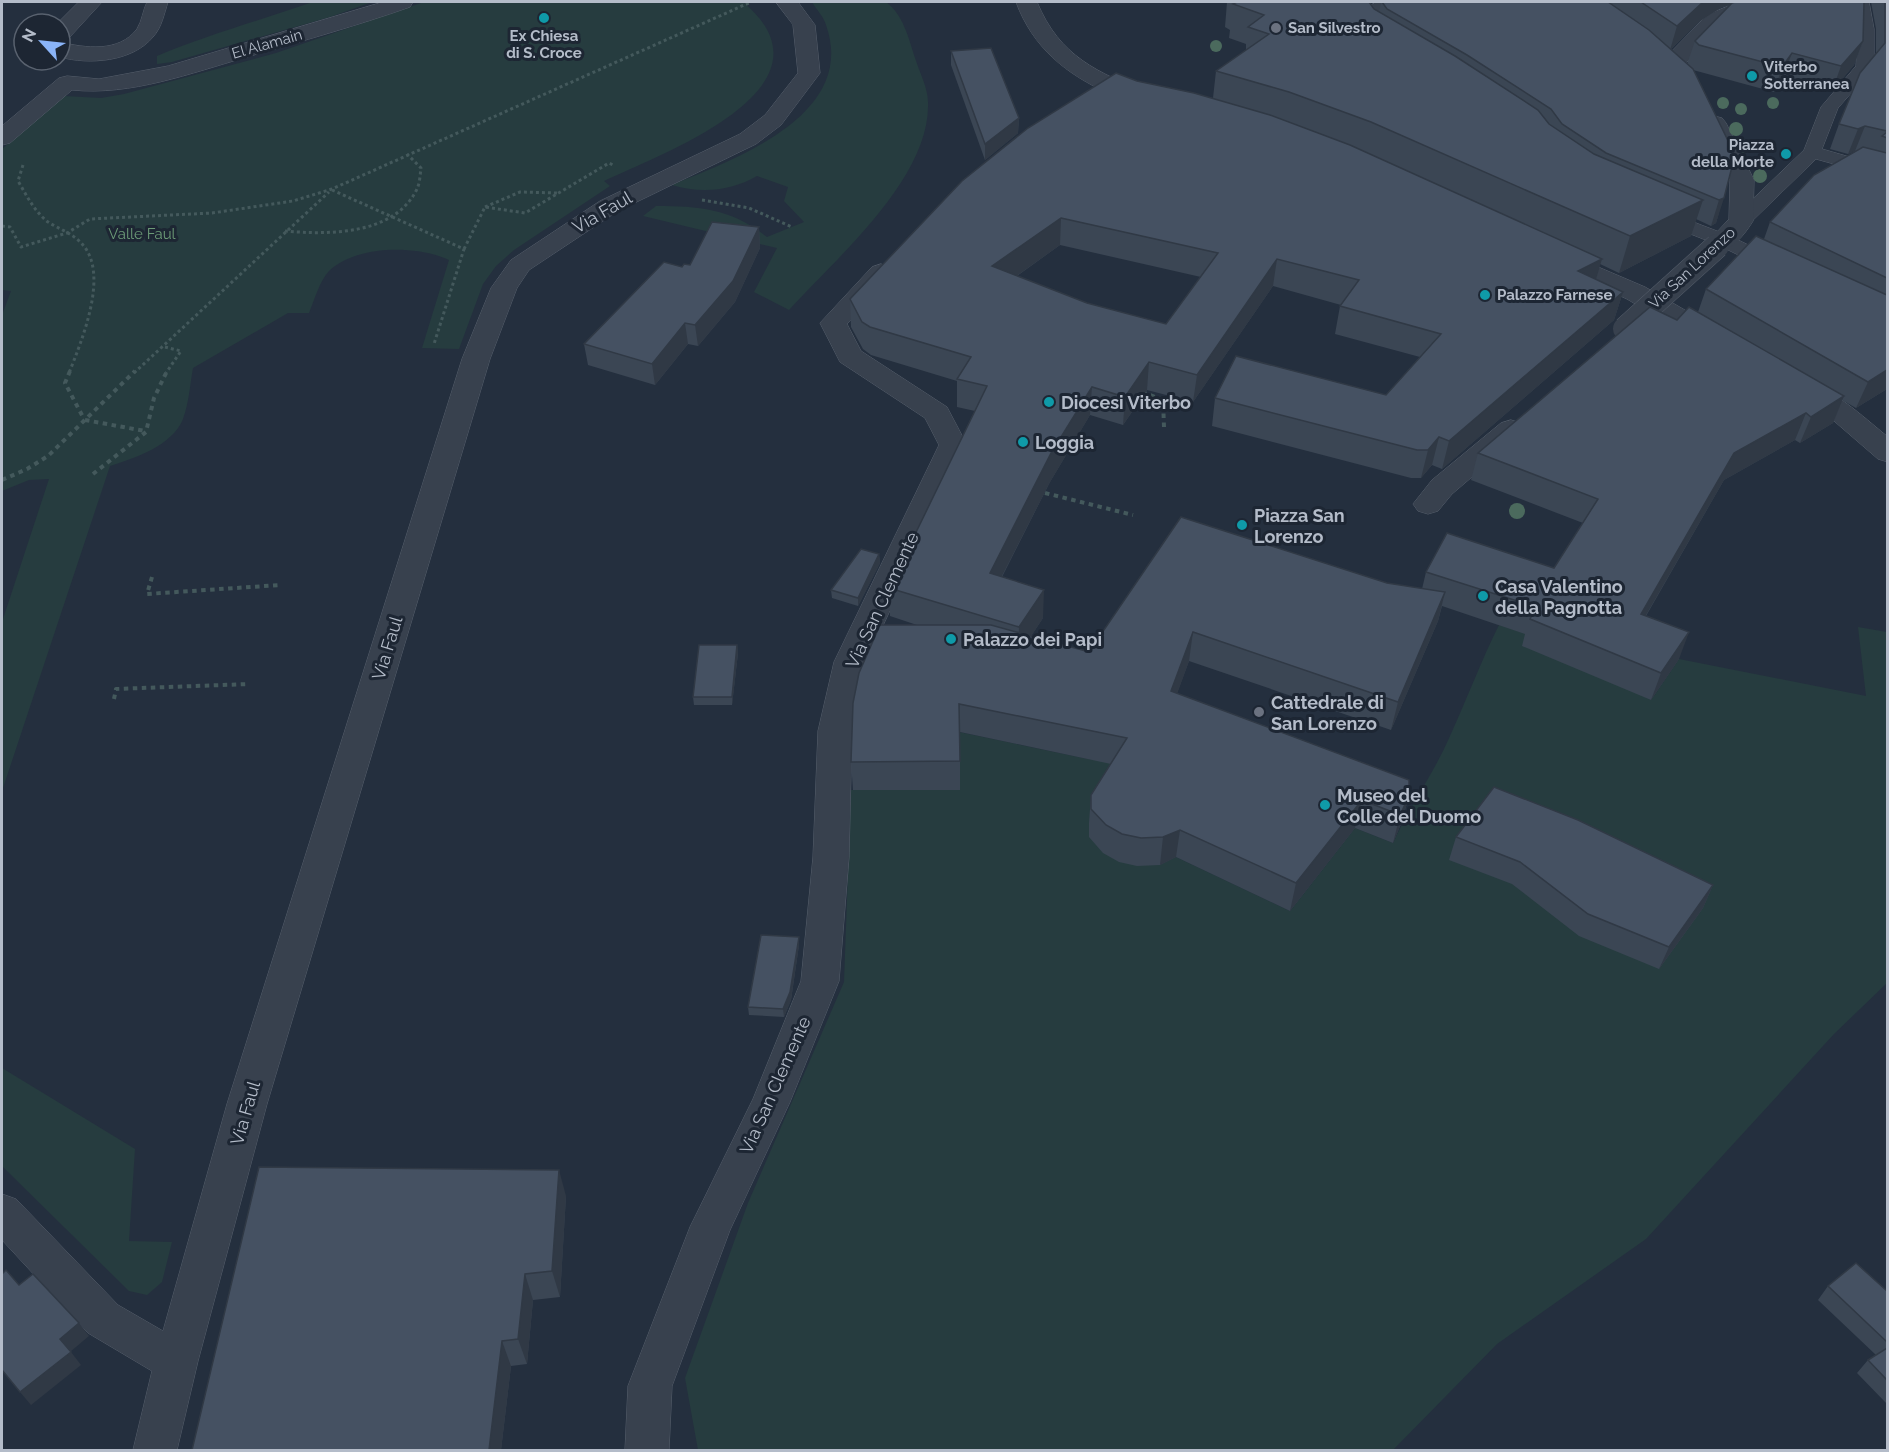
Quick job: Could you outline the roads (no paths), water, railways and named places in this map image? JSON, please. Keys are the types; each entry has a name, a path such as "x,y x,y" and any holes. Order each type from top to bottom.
{"street":[{"path":"72,22 91,2"},
{"path":"130,82 118,80 108,73 107,67 110,61 132,45 150,26 157,2"},
{"name":"El Alamain","path":"130,82 347,21 402,2"},
{"name":"Via Faul","path":"155,1450 176,1361 247,1104 476,359 504,288 520,265 609,206 731,148 773,120 808,73 804,25 787,2"},
{"path":"1027,2 1038,29 1062,56 1112,86 1142,99 1164,104"},
{"name":"Via San Lorenzo","path":"1616,337 1720,243 1741,221 1742,180 1696,91 1665,59 1715,20 1755,2"},
{"path":"72,51 90,55 132,45"},
{"path":"56,72 67,82 99,86 130,82"},
{"path":"2,138 67,82"},
{"path":"1084,104 1112,86"},
{"path":"1538,249 1636,293 1739,353"},
{"name":"Via San Clemente","path":"647,1450 650,1386 710,1227 771,1102 820,981 831,856 835,731 850,662 953,445 937,413 850,356 833,323 896,257"},
{"path":"1781,376 1844,415 1887,453"},
{"path":"1428,504 1442,487 1532,410"},
{"path":"2,1212 103,1319 176,1361"}],"lane":[{"path":"1741,221 1812,152 1830,108 1865,67 1866,29 1861,2"},
{"path":"1380,7 1366,24 1376,38 1392,49"},
{"path":"1812,152 1887,174"},
{"path":"1648,210 1795,275"}],"place":[{"name":"Ex Chiesa di S. Croce","path":"544,18"},
{"name":"San Silvestro","path":"1276,28"},
{"name":"Viterbo Sotterranea","path":"1752,76"},
{"name":"Piazza della Morte","path":"1786,154"},
{"name":"Palazzo Farnese","path":"1485,295"},
{"name":"Diocesi Viterbo","path":"1049,402"},
{"name":"Loggia","path":"1023,442"},
{"name":"Piazza San Lorenzo","path":"1242,525"},
{"name":"Casa Valentino della Pagnotta","path":"1483,596"},
{"name":"Palazzo dei Papi","path":"951,639"},
{"name":"Cattedrale di San Lorenzo","path":"1259,712"},
{"name":"Museo del Colle del Duomo","path":"1325,805"}],"park label":[{"name":"Valle Faul","path":"142,234"}]}
